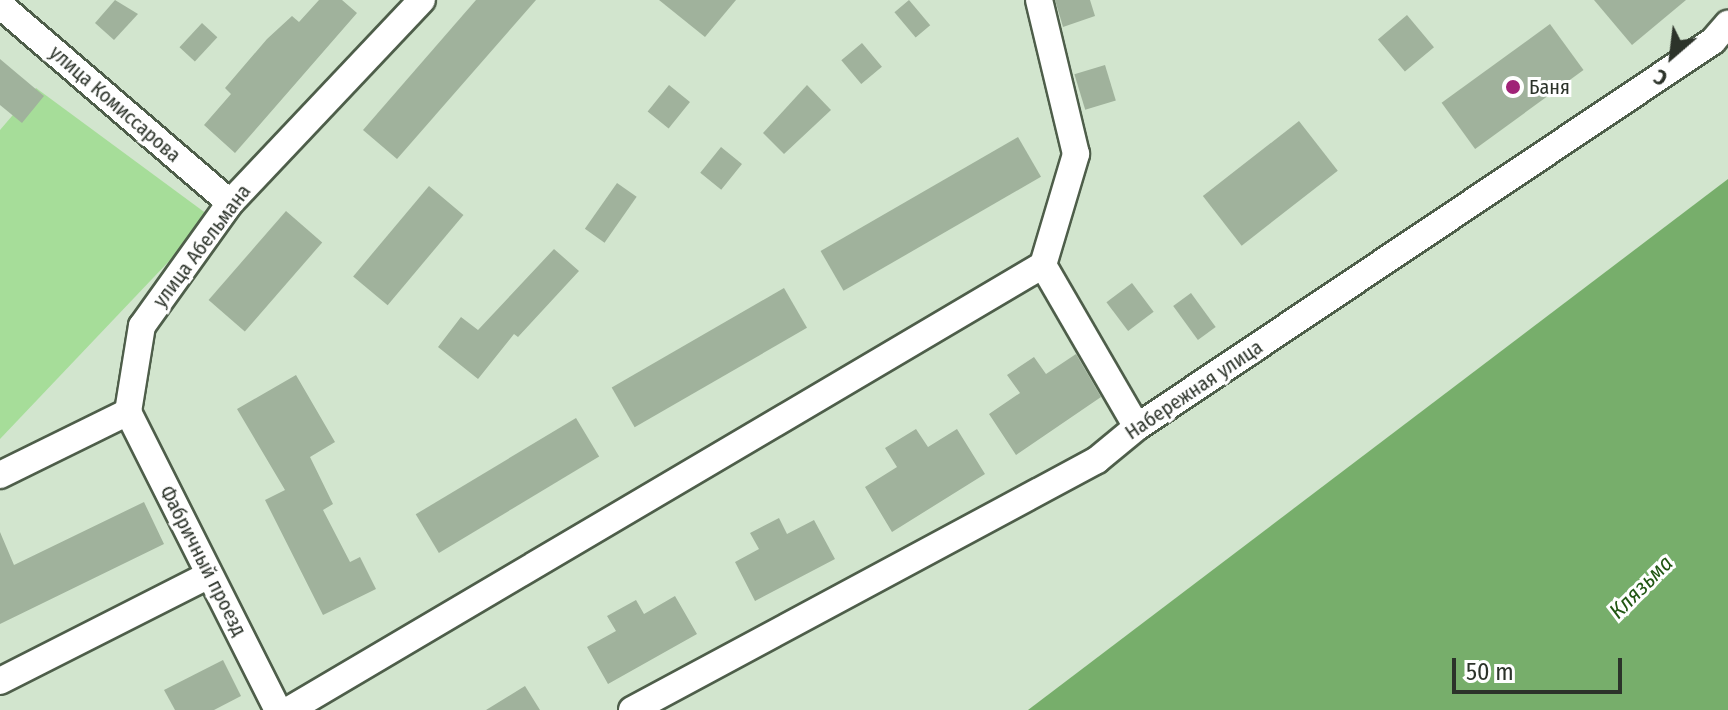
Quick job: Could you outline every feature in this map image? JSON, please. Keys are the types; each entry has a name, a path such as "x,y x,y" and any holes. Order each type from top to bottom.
{"street":[{"name":"улица Абельмана","path":"128,412 142,326 230,203 422,0"},
{"path":"289,710 1043,265 1076,154 1039,0"},
{"name":"улица Комиссарова","path":"0,5 230,203"},
{"name":"Набережная улица","path":"632,710 1097,460 1137,427 1713,41 1728,24"},
{"path":"1043,265 1137,427"},
{"path":"3,473 128,412"},
{"name":"Фабричный проезд","path":"128,412 278,710"},
{"path":"0,681 209,575"}],"shaded area":[{"path":"36,88 211,217 0,439 0,130"}],"water":[{"name":"Клязьма","path":"1728,179 1728,710 1028,710"}],"building":[{"path":"115,0 138,14 114,40 95,23"},
{"path":"319,0 342,0 357,13 235,153 204,125 231,94 225,88 267,39 292,16 299,22"},
{"path":"476,0 536,0 397,159 363,130"},
{"path":"659,0 736,0 705,37"},
{"path":"909,0 930,25 916,37 894,12"},
{"path":"1055,0 1090,0 1095,16 1063,27"},
{"path":"1594,0 1686,0 1632,45"},
{"path":"1407,15 1434,47 1405,72 1378,39"},
{"path":"202,23 217,37 195,61 179,47"},
{"name":"Баня","path":"1550,24 1584,70 1475,149 1442,103"},
{"path":"862,43 882,67 861,84 841,60"},
{"path":"0,59 44,96 22,123 0,105"},
{"path":"1105,65 1116,100 1085,110 1074,74"},
{"path":"669,85 690,102 669,128 648,111"},
{"path":"807,85 831,110 784,154 763,133"},
{"path":"1299,121 1338,171 1242,246 1203,196"},
{"path":"1018,137 1041,177 844,291 821,251"},
{"path":"721,147 742,164 721,190 700,173"},
{"path":"617,183 637,197 605,243 585,229"},
{"path":"429,186 463,215 388,305 353,276"},
{"path":"286,211 322,242 245,332 209,300"},
{"path":"554,249 579,271 518,337 514,334 478,379 438,347 461,317 478,330"},
{"path":"1132,283 1154,312 1128,331 1106,302"},
{"path":"784,288 807,328 635,427 612,388"},
{"path":"1191,293 1216,327 1198,340 1173,306"},
{"path":"1076,354 1101,397 1016,455 989,414 1020,393 1007,375 1034,357 1046,374"},
{"path":"296,375 335,442 310,457 333,504 323,510 350,562 360,557 376,589 323,615 265,500 285,490 237,409"},
{"path":"576,418 599,457 439,553 416,514"},
{"path":"916,429 928,447 957,429 985,474 892,532 865,487 897,467 885,448"},
{"path":"144,502 164,544 0,624 0,532 14,565"},
{"path":"779,518 787,534 814,520 835,559 755,601 735,562 759,549 750,533"},
{"path":"675,596 697,634 608,684 587,647 616,631 607,616 636,600 644,614"},
{"path":"223,660 241,696 214,710 175,710 164,690"},
{"path":"525,686 540,710 486,710"}],"place":[{"name":"Баня","path":"1513,87"}]}
